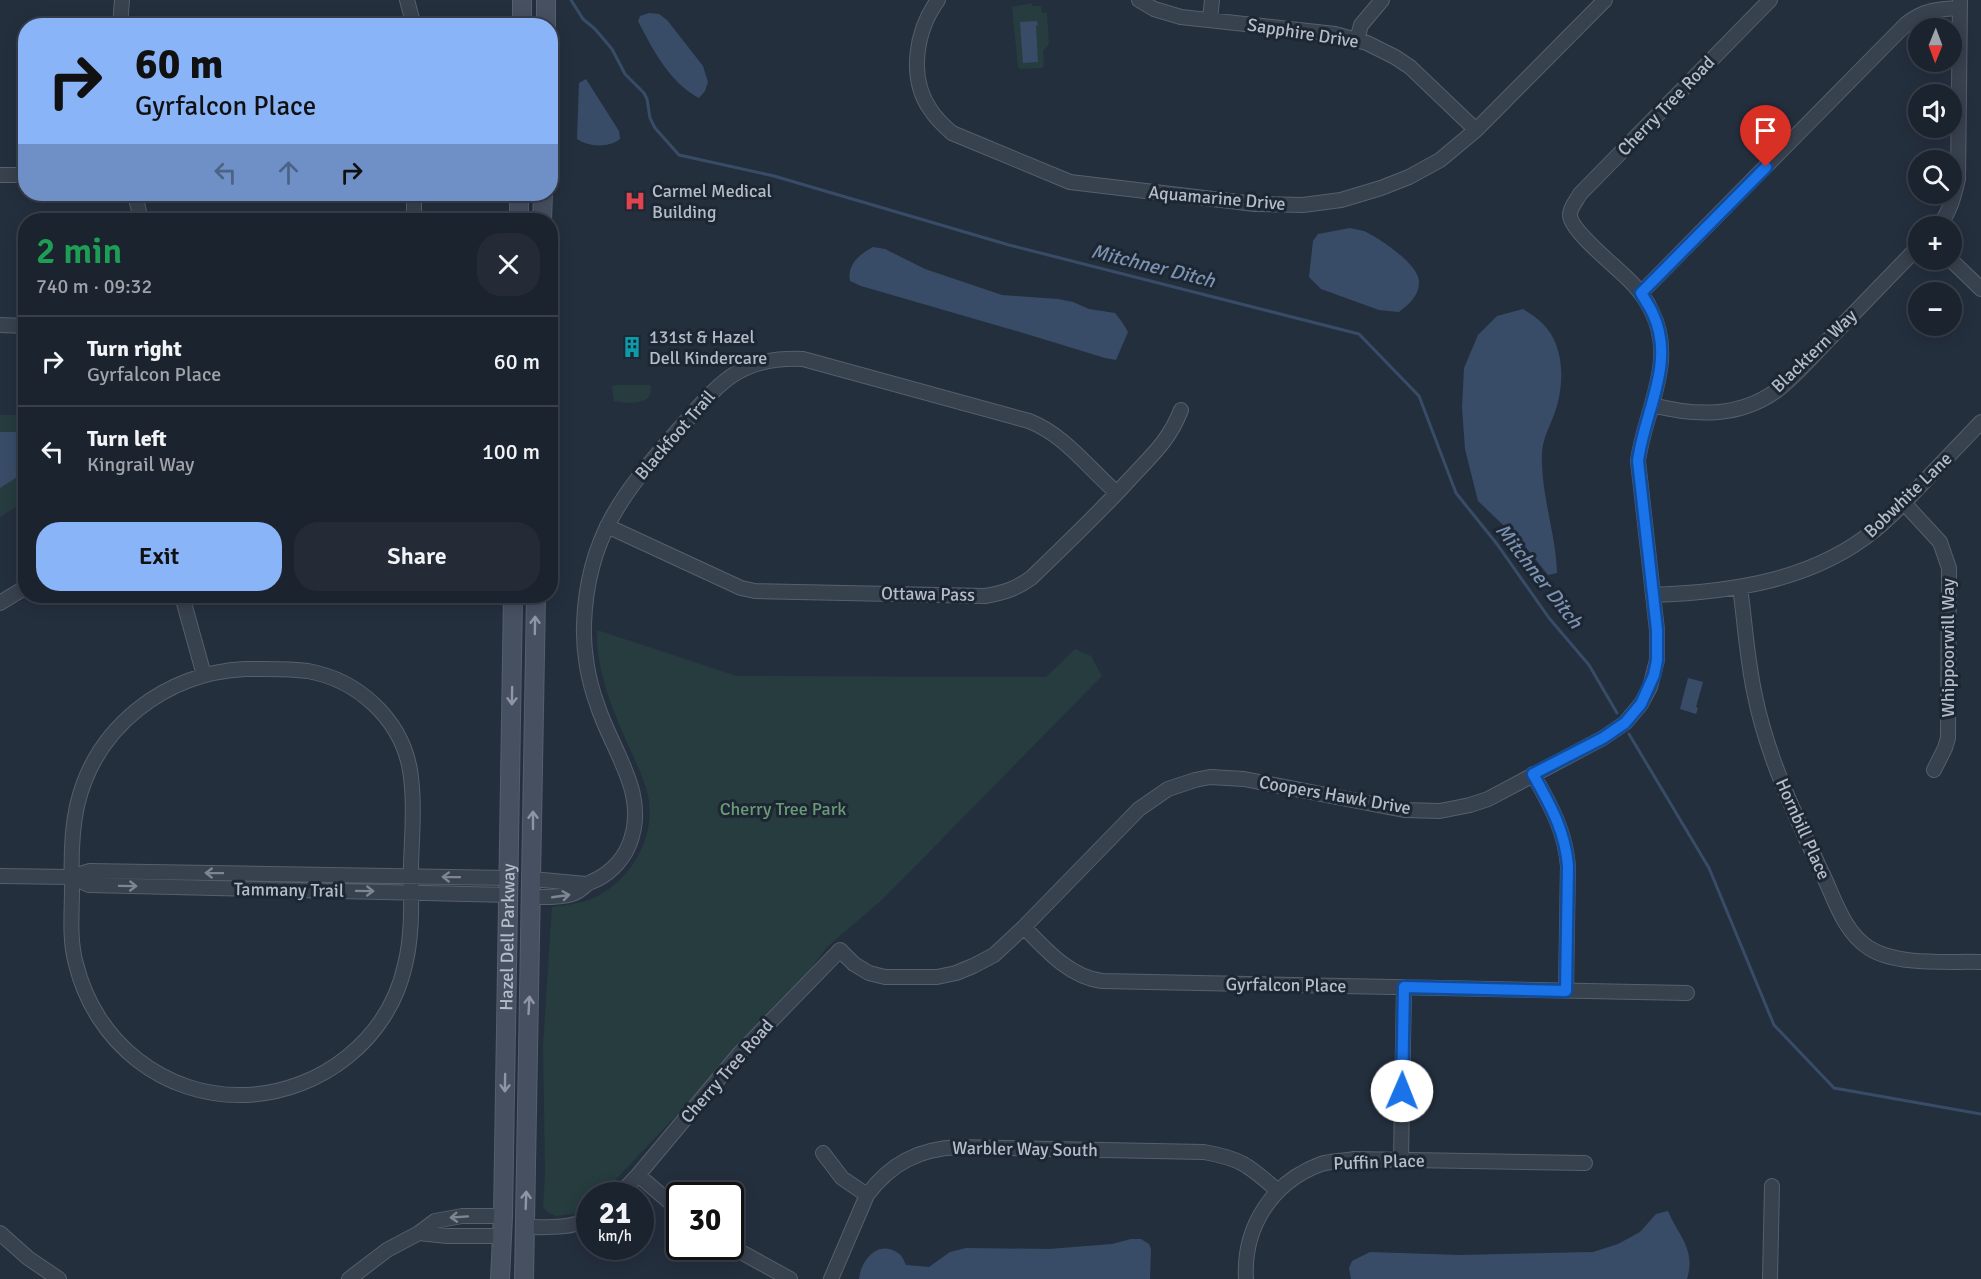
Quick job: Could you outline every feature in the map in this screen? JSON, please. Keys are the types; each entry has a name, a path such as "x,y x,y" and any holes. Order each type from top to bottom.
{"main road":[{"path":"522,0 522,18"},
{"path":"546,0 546,18"},
{"name":"Hazel Dell Parkway","path":"500,1279 513,603"},
{"name":"Hazel Dell Parkway","path":"524,1279 536,603"}],"street":[{"path":"121,18 122,0"},
{"path":"407,0 412,18"},
{"name":"Aquamarine Drive","path":"938,0 924,22 917,63 920,85 928,108 952,133 1070,182 1255,204 1323,204 1359,195 1409,177 1440,160 1476,130 1605,0"},
{"name":"Sapphire Drive","path":"1139,0 1167,14 1335,34 1378,48 1410,67 1476,130"},
{"path":"1210,20 1212,0"},
{"path":"1357,40 1361,25 1382,0"},
{"name":"Cherry Tree Road","path":"1570,216 1580,194 1770,0"},
{"path":"1641,293 1906,24 1938,9 1960,4 1958,179 1953,200 1945,216"},
{"path":"0,175 18,175"},
{"name":"Coopers Hawk Drive","path":"840,950 854,964 868,973 885,977 937,977 964,969 994,955 1139,809 1168,789 1183,784 1210,777 1244,779 1404,810 1440,811 1488,799 1603,738 1625,723 1641,704 1650,687 1657,660 1657,630 1638,461 1662,360 1660,341 1653,313 1641,293 1578,231 1570,216"},
{"name":"Blacktern Way","path":"1652,405 1700,414 1730,410 1763,398 1777,390 1908,257"},
{"path":"1961,270 1981,289"},
{"path":"0,326 18,326"},
{"name":"Blackfoot Trail","path":"532,888 549,897 573,894 586,884 603,876 621,860 631,842 636,822 634,794 596,704 591,685 584,626 587,590 595,557 607,526 622,498 638,476 721,382 753,364 786,358 803,359 1029,421 1057,436 1117,493"},
{"name":"Ottawa Pass","path":"607,526 741,588 755,591 986,596 1019,587 1031,578 1117,493 1166,440 1181,410"},
{"name":"Bobwhite Lane","path":"1653,595 1740,587 1778,579 1837,556 1877,528 1904,503 1981,422"},
{"name":"Whippoorwill Way","path":"1904,503 1940,542 1949,568 1948,738 1934,770"},
{"name":"Hornbill Place","path":"1740,587 1753,688 1763,730 1786,796 1846,925 1869,948 1885,955 1904,959 1981,962"},
{"path":"0,603 18,592"},
{"path":"184,603 204,675"},
{"path":"245,669 310,672 343,683 372,702 396,731 410,767 412,797 409,942 402,977 384,1016 367,1039 335,1067 297,1086 263,1094 234,1095 199,1090 168,1078 136,1059 108,1032 85,993 75,963 72,940 71,877 73,835 77,806 87,776 99,752 122,723 144,704 170,688 204,675 245,669"},
{"path":"1533,774 1560,826 1566,846 1568,866 1566,991"},
{"name":"Tammany Trail","path":"0,876 71,877 89,885 411,884 509,887"},
{"name":"Gyrfalcon Place","path":"1024,927 1067,967 1090,980 1143,983 1686,993"},
{"name":"Cherry Tree Road","path":"631,1182 740,1053 840,950"},
{"path":"1401,1160 1404,987"},
{"name":"Warbler Way South","path":"831,1279 867,1195 885,1174 917,1154 938,1148 1204,1152 1243,1162 1278,1191"},
{"path":"823,1153 842,1178 867,1195"},
{"name":"Puffin Place","path":"1246,1279 1245,1259 1251,1232 1261,1214 1278,1191 1302,1172 1324,1163 1353,1159 1585,1163"},
{"path":"638,1175 666,1199"},
{"path":"1770,1279 1772,1186"},
{"path":"349,1279 394,1246 419,1233 435,1221 453,1217 503,1216"},
{"path":"524,1227 576,1225"},
{"path":"0,1233 28,1258 59,1279"},
{"path":"419,1233 447,1236 502,1236"},
{"path":"744,1254 790,1279"}],"green space":[{"path":"1032,3 1032,6 1041,6 1042,13 1047,13 1049,44 1043,51 1044,65 1042,68 1021,69 1018,67 1012,7"},
{"path":"650,385 651,392 649,397 639,402 614,401 612,386"},
{"path":"0,415 18,415 18,505 0,517"},
{"name":"Cherry Tree Park","path":"597,630 737,676 1046,677 1075,649 1091,656 1102,676 884,898 827,947 795,990 613,1182 576,1182 576,1213 556,1216 547,1212 543,1207 545,1174 543,1045 552,907 589,900 618,882 630,869 639,854 649,822 646,788 612,706 597,646"}],"water":[{"path":"649,13 659,14 667,20 703,66 708,82 699,98 679,84 656,54 638,21 640,16"},
{"path":"1037,21 1038,62 1023,63 1020,22"},
{"path":"586,79 619,131 620,139 615,142 599,145 587,144 577,139 579,83"},
{"path":"1350,228 1364,231 1379,239 1413,267 1419,287 1410,303 1399,312 1379,310 1321,289 1309,277 1313,241 1318,234"},
{"path":"873,247 885,249 925,269 1002,295 1058,299 1089,309 1115,313 1128,332 1116,360 1105,358 850,281 850,270 859,256"},
{"path":"1523,309 1539,320 1549,331 1559,352 1561,364 1558,401 1542,449 1543,478 1557,573 1548,575 1524,545 1478,501 1465,449 1462,408 1464,368 1478,335 1497,316"},
{"path":"0,432 18,432 18,476 0,488"},
{"path":"1688,678 1703,682 1696,714 1680,709"},
{"path":"1668,1211 1688,1251 1687,1279 1351,1279 1349,1268 1352,1261 1370,1252 1460,1255 1593,1252 1618,1244 1640,1232 1656,1214"},
{"path":"1141,1239 1149,1244 1151,1249 1150,1279 859,1279 867,1259 877,1250 884,1248 899,1254 906,1265 929,1267 950,1252 966,1248 1049,1249 1112,1244"}],"waterway":[{"name":"Mitchner Ditch","path":"571,0 583,19 612,49 625,74 644,93 655,128 679,155 774,176 1009,245 1359,334 1419,396 1456,493 1497,544 1549,618 1589,665 1617,713"},
{"name":"Mitchner Ditch","path":"1629,734 1709,868 1774,1025 1834,1088 1981,1114"}],"place":[{"name":"Carmel Medical Building","path":"635,201"},
{"name":"131st & Hazel Dell Kindercare","path":"632,347"}],"route":[{"path":"1402,1091 1404,987 1566,991 1568,866 1566,846 1560,826 1533,774 1603,738 1625,723 1641,704 1654,675 1658,647 1657,630 1638,461 1657,391 1662,360 1659,329 1641,293 1766,167"}]}
